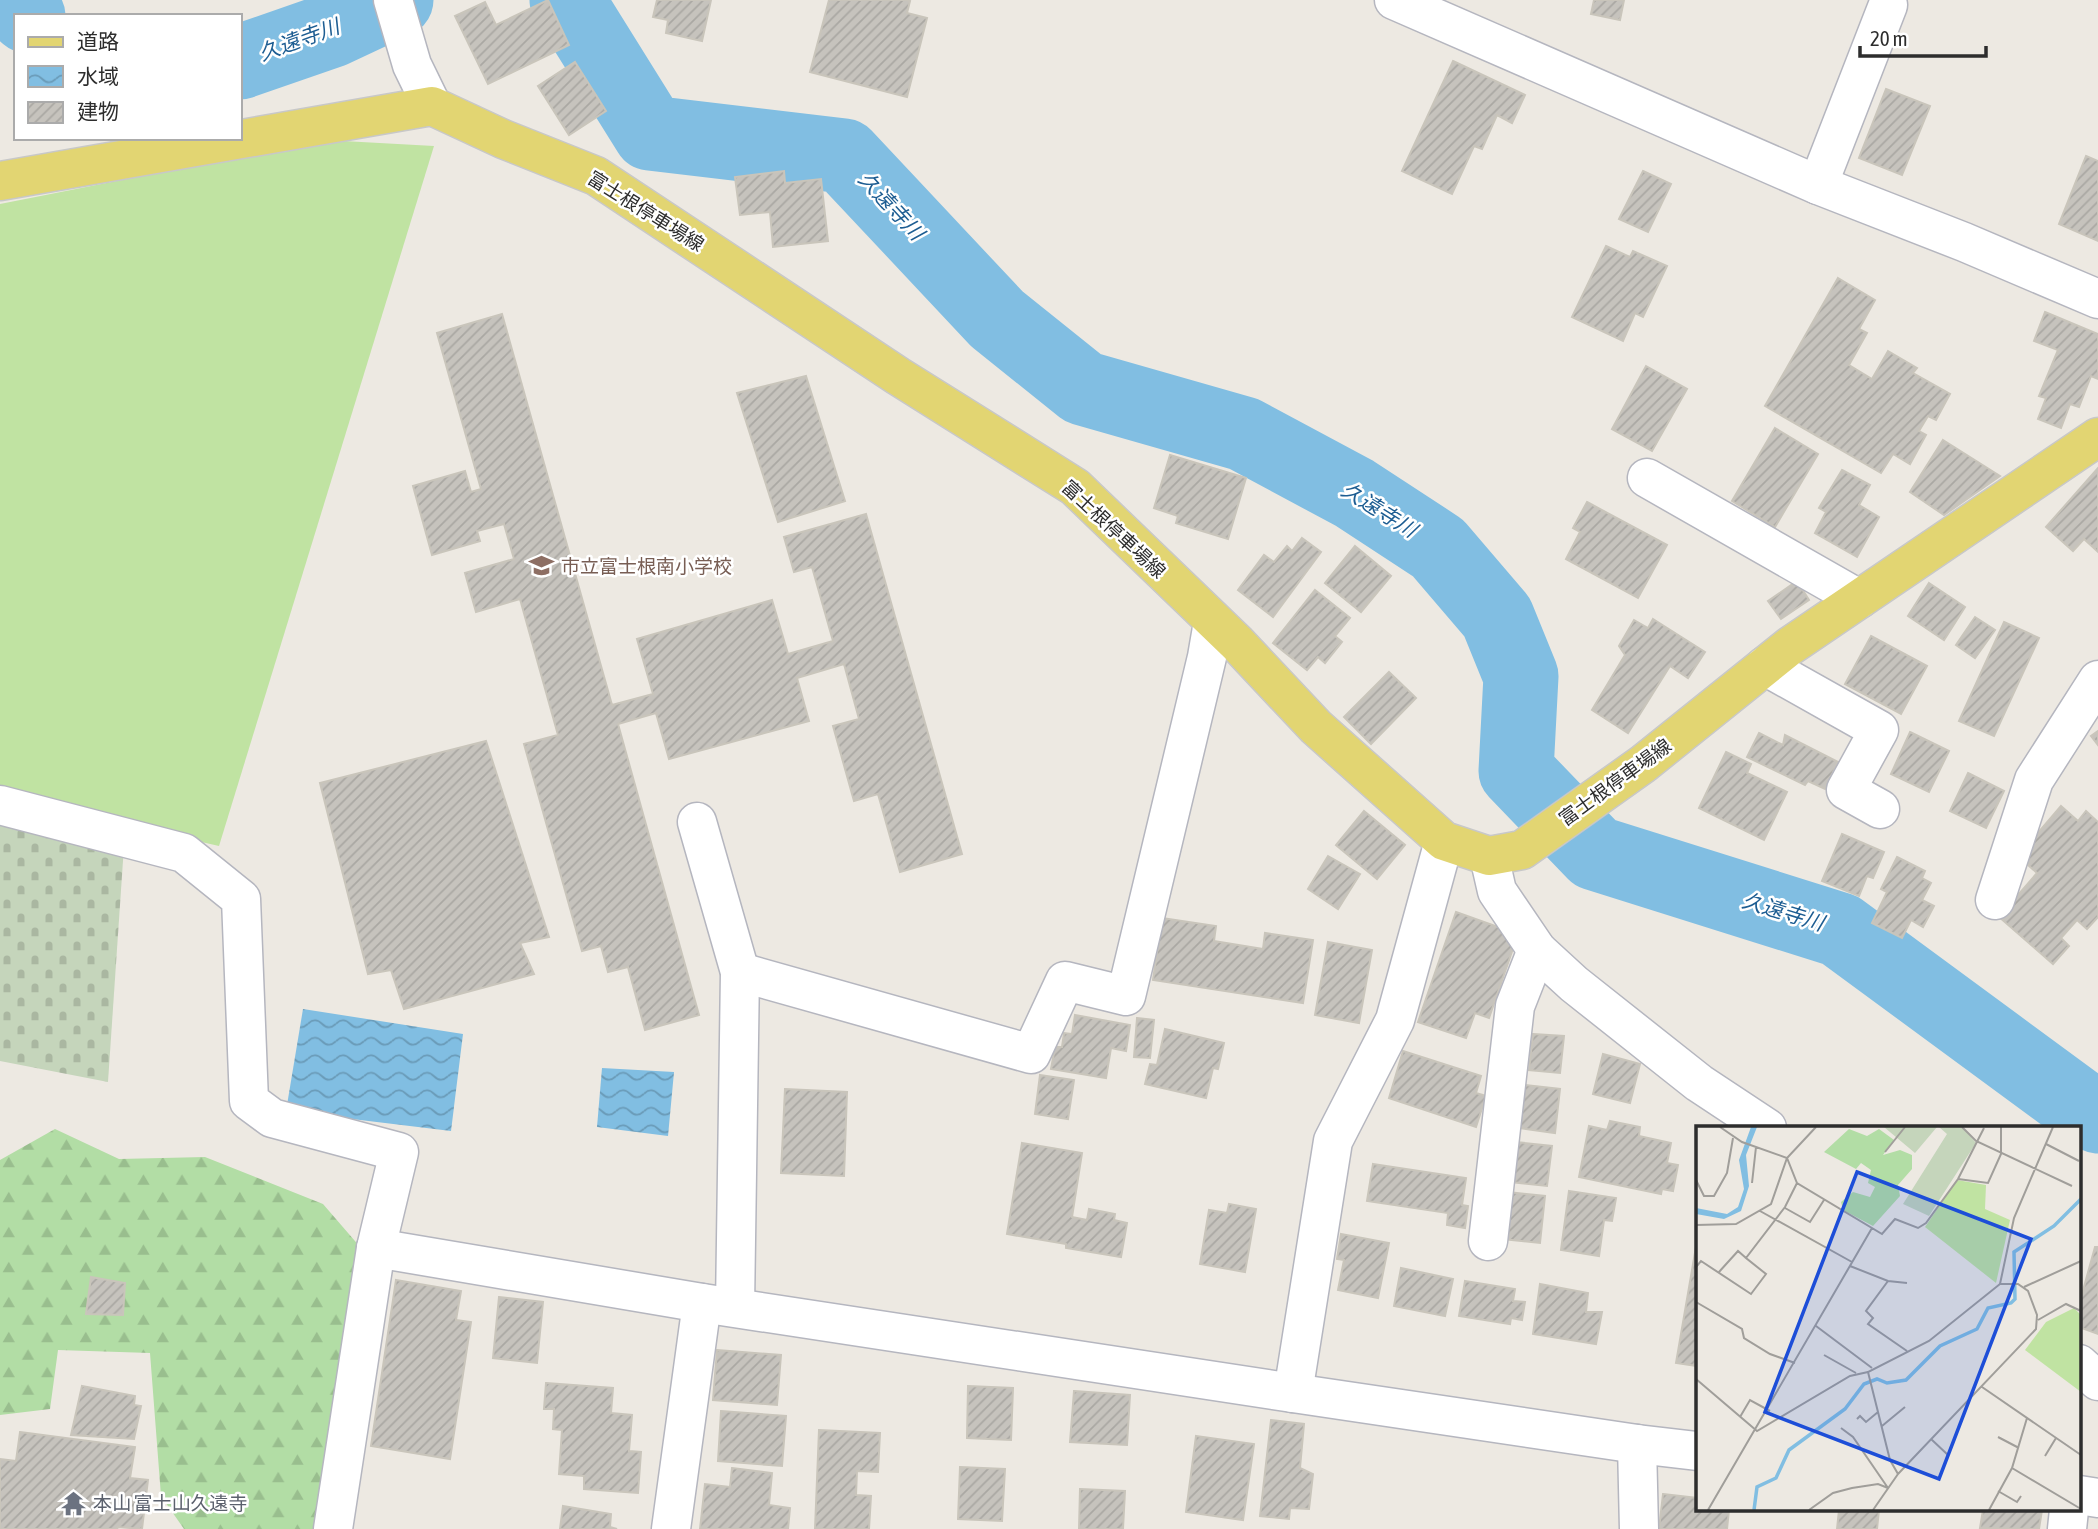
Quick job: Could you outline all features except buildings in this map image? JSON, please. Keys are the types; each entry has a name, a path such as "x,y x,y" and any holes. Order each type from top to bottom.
{"main road":[{"path":"242,139 432,106"},
{"name":"富士根停車場線","path":"432,106 503,139 596,176 898,376 1075,487 1237,643 1316,727 1444,841 1505,853 1643,764 1790,646 2098,437"},
{"path":"0,181 236,140"}],"street":[{"path":"393,0 412,65 432,106"},
{"path":"1394,0 1818,185 2098,299"},
{"path":"1818,185 1888,5"},
{"path":"1647,478 1859,598"},
{"path":"740,972 1031,1054 1065,981 1126,996 1204,670 1213,622"},
{"path":"1765,666 1879,730 1846,790 1880,809"},
{"path":"1995,900 2034,780 2098,680"},
{"path":"0,805 184,853 242,899 249,1101 272,1118 399,1152 376,1248 333,1529"},
{"path":"671,1529 718,1305 740,972 697,822"},
{"path":"1293,1393 1333,1141 1395,1020 1444,841"},
{"path":"1505,853 1497,891 1536,950 1574,985 1699,1083 1763,1126"},
{"path":"1488,1241 1516,1006 1536,950"},
{"path":"376,1248 718,1305 1293,1393 1696,1451"},
{"path":"2080,1365 2098,1381"},
{"path":"1637,1444 1639,1529"},
{"path":"2080,1495 2098,1499"}],"green space":[{"path":"325,140 434,146 219,846 0,796 0,204"},
{"path":"0,817 124,846 108,1082 0,1061"},
{"path":"55,1129 119,1159 205,1157 323,1204 361,1248 316,1529 184,1529 161,1496 150,1353 58,1350 50,1409 0,1415 0,1160"}],"water":[{"path":"303,1009 463,1034 451,1131 286,1111"},
{"path":"602,1068 674,1072 668,1136 597,1127"}],"waterway":[{"name":"久遠寺川","path":"10,0 26,14"},
{"name":"久遠寺川","path":"242,61 332,30 396,0"},
{"name":"久遠寺川","path":"567,0 650,133 844,156 997,319 1083,388 1244,434 1354,493 1438,548 1497,617 1521,676 1516,771 1595,853 1840,930 2082,1108 2098,1116"}],"place":[{"name":"市立富士根南小学校","path":"541,566"},
{"name":"本山 富士山久遠寺","path":"73,1503"}]}
